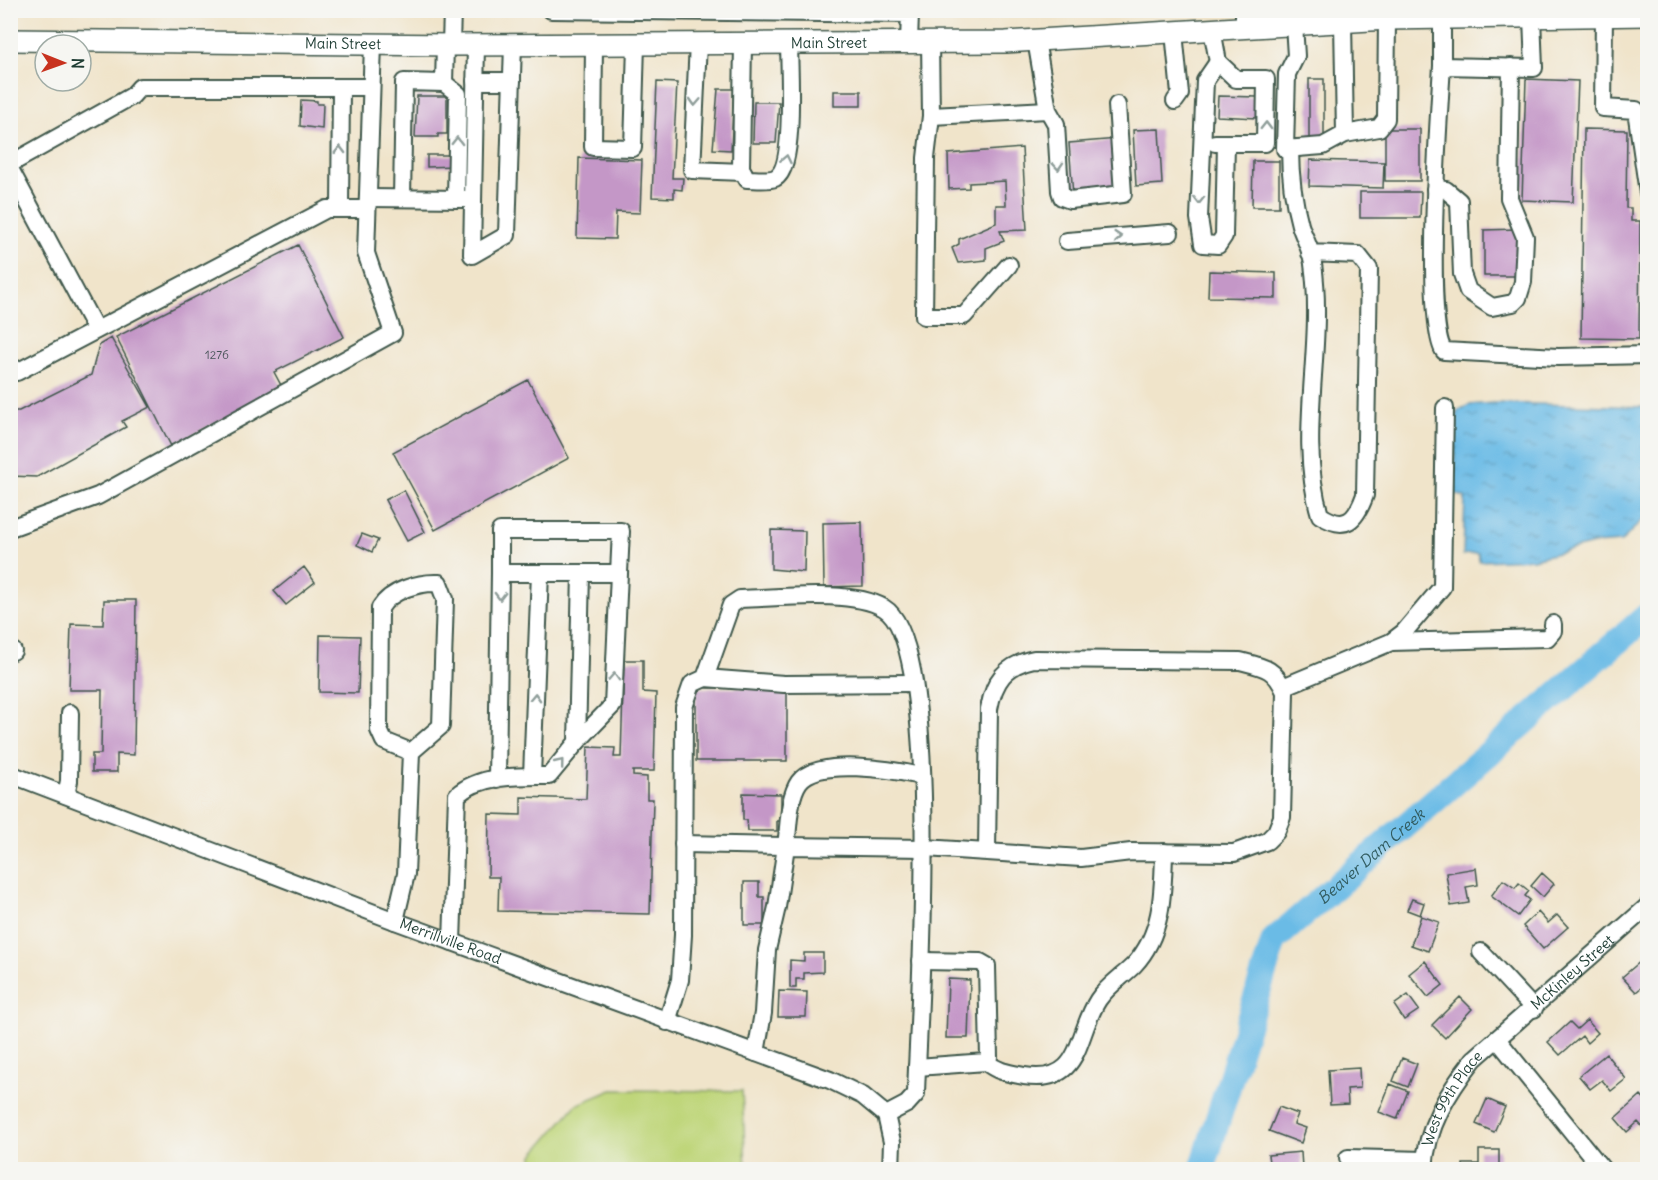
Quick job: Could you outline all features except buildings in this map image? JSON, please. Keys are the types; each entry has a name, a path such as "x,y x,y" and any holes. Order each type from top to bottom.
{"main road":[{"name":"Main Street","path":"10,40 476,45 1036,40 1212,29 1244,19 1293,24 1316,17 1387,19 1647,15"}],"street":[{"path":"444,83 452,10"},
{"path":"550,10 910,12 920,41 931,116 926,158 924,316 964,316 1009,265"},
{"path":"1612,15 1603,108 1636,110 1647,193"},
{"path":"1442,66 1534,68 1532,16"},
{"path":"1345,135 1355,18"},
{"path":"1442,18 1436,189 1435,324 1444,351 1558,357 1647,355"},
{"path":"1293,24 1296,56 1287,74 1285,149 1323,146 1345,135 1379,128 1386,119 1387,19"},
{"path":"1204,142 1265,143 1266,79 1236,80 1218,63 1212,29"},
{"path":"1174,32 1180,94 1175,101"},
{"path":"1036,40 1048,110 1056,124 1062,196 1070,200 1123,194 1117,105"},
{"path":"743,43 743,172 747,178 764,179 775,178 784,170 789,148 789,42"},
{"path":"594,43 593,147 633,148 636,44"},
{"path":"698,43 692,170 743,172"},
{"path":"10,528 98,496 393,333 366,254 373,44"},
{"path":"402,198 404,82 444,83 458,94 465,199 472,255 507,235 513,44"},
{"path":"465,199 476,45"},
{"path":"1218,63 1205,81 1204,142 1200,151 1199,218 1203,244 1218,245 1224,236 1226,143"},
{"path":"1436,189 1446,190 1459,201 1462,274 1468,291 1492,307 1503,307 1513,303 1518,298 1523,282 1525,237 1509,198 1511,67"},
{"path":"475,81 512,81"},
{"path":"10,164 132,96 140,87 371,87"},
{"path":"340,209 341,87"},
{"path":"931,116 1048,110"},
{"path":"1290,148 1291,182 1300,226 1313,262 1316,303 1311,472 1320,515 1332,523 1349,521 1357,516 1365,495 1369,269 1358,255 1310,253"},
{"path":"10,169 96,330"},
{"path":"10,372 17,372 327,209 340,209 402,198 465,199"},
{"path":"1067,241 1170,233"},
{"path":"1283,687 1391,642 1404,632 1442,587 1445,408"},
{"path":"452,942 457,795 477,783 503,778 549,776 577,742 613,705 621,531 500,531 503,778"},
{"path":"500,573 619,573"},
{"path":"532,776 540,573"},
{"path":"577,742 581,573"},
{"path":"395,921 406,874 411,752 441,726 445,598 439,583 421,582 385,600 380,608 379,730 384,741 411,752"},
{"path":"705,678 731,605 740,598 858,597 885,609 902,628 909,650 914,683 925,848 916,1094 907,1104 886,1115 892,1142 891,1170"},
{"path":"1391,642 1547,638 1553,631 1553,624"},
{"path":"683,844 925,848 1081,858 1131,852 1234,853 1267,841 1276,832 1282,817 1283,687 1279,678 1265,667 1240,661 1034,659 1020,662 1004,671 993,689 989,709 987,851"},
{"path":"667,1022 680,980 684,707 692,684 705,678 784,684 914,683"},
{"path":"66,795 69,780 70,713"},
{"path":"756,1053 763,1013 767,950 777,907 793,796 798,783 807,773 821,769 867,768 921,776"},
{"name":"Merrillville Road","path":"10,774 395,921 846,1088 863,1096 886,1115"},
{"path":"917,1067 986,1062 997,1071 1036,1078 1049,1077 1063,1070 1073,1060 1091,1011 1101,996 1135,964 1155,931 1161,910 1164,852"},
{"name":"McKinley Street","path":"1497,1039 1534,1009 1647,906"},
{"path":"1481,952 1534,1009"},
{"path":"921,961 980,962 987,966 990,1057 986,1062"},
{"path":"1497,1039 1603,1170"},
{"name":"West 99th Place","path":"1424,1165 1432,1128 1451,1088 1474,1059 1497,1039"},
{"path":"1348,1158 1424,1165"}],"green space":[{"path":"612,1090 742,1091 746,1169 533,1169 533,1155 576,1105"}],"water":[{"path":"1494,403 1647,407 1647,515 1621,542 1594,544 1533,559 1479,561 1478,553 1463,555 1465,497 1455,494 1453,489 1457,411 1469,405"}],"waterway":[{"name":"Beaver Dam Creek","path":"1202,1170 1274,940 1648,615"}]}
